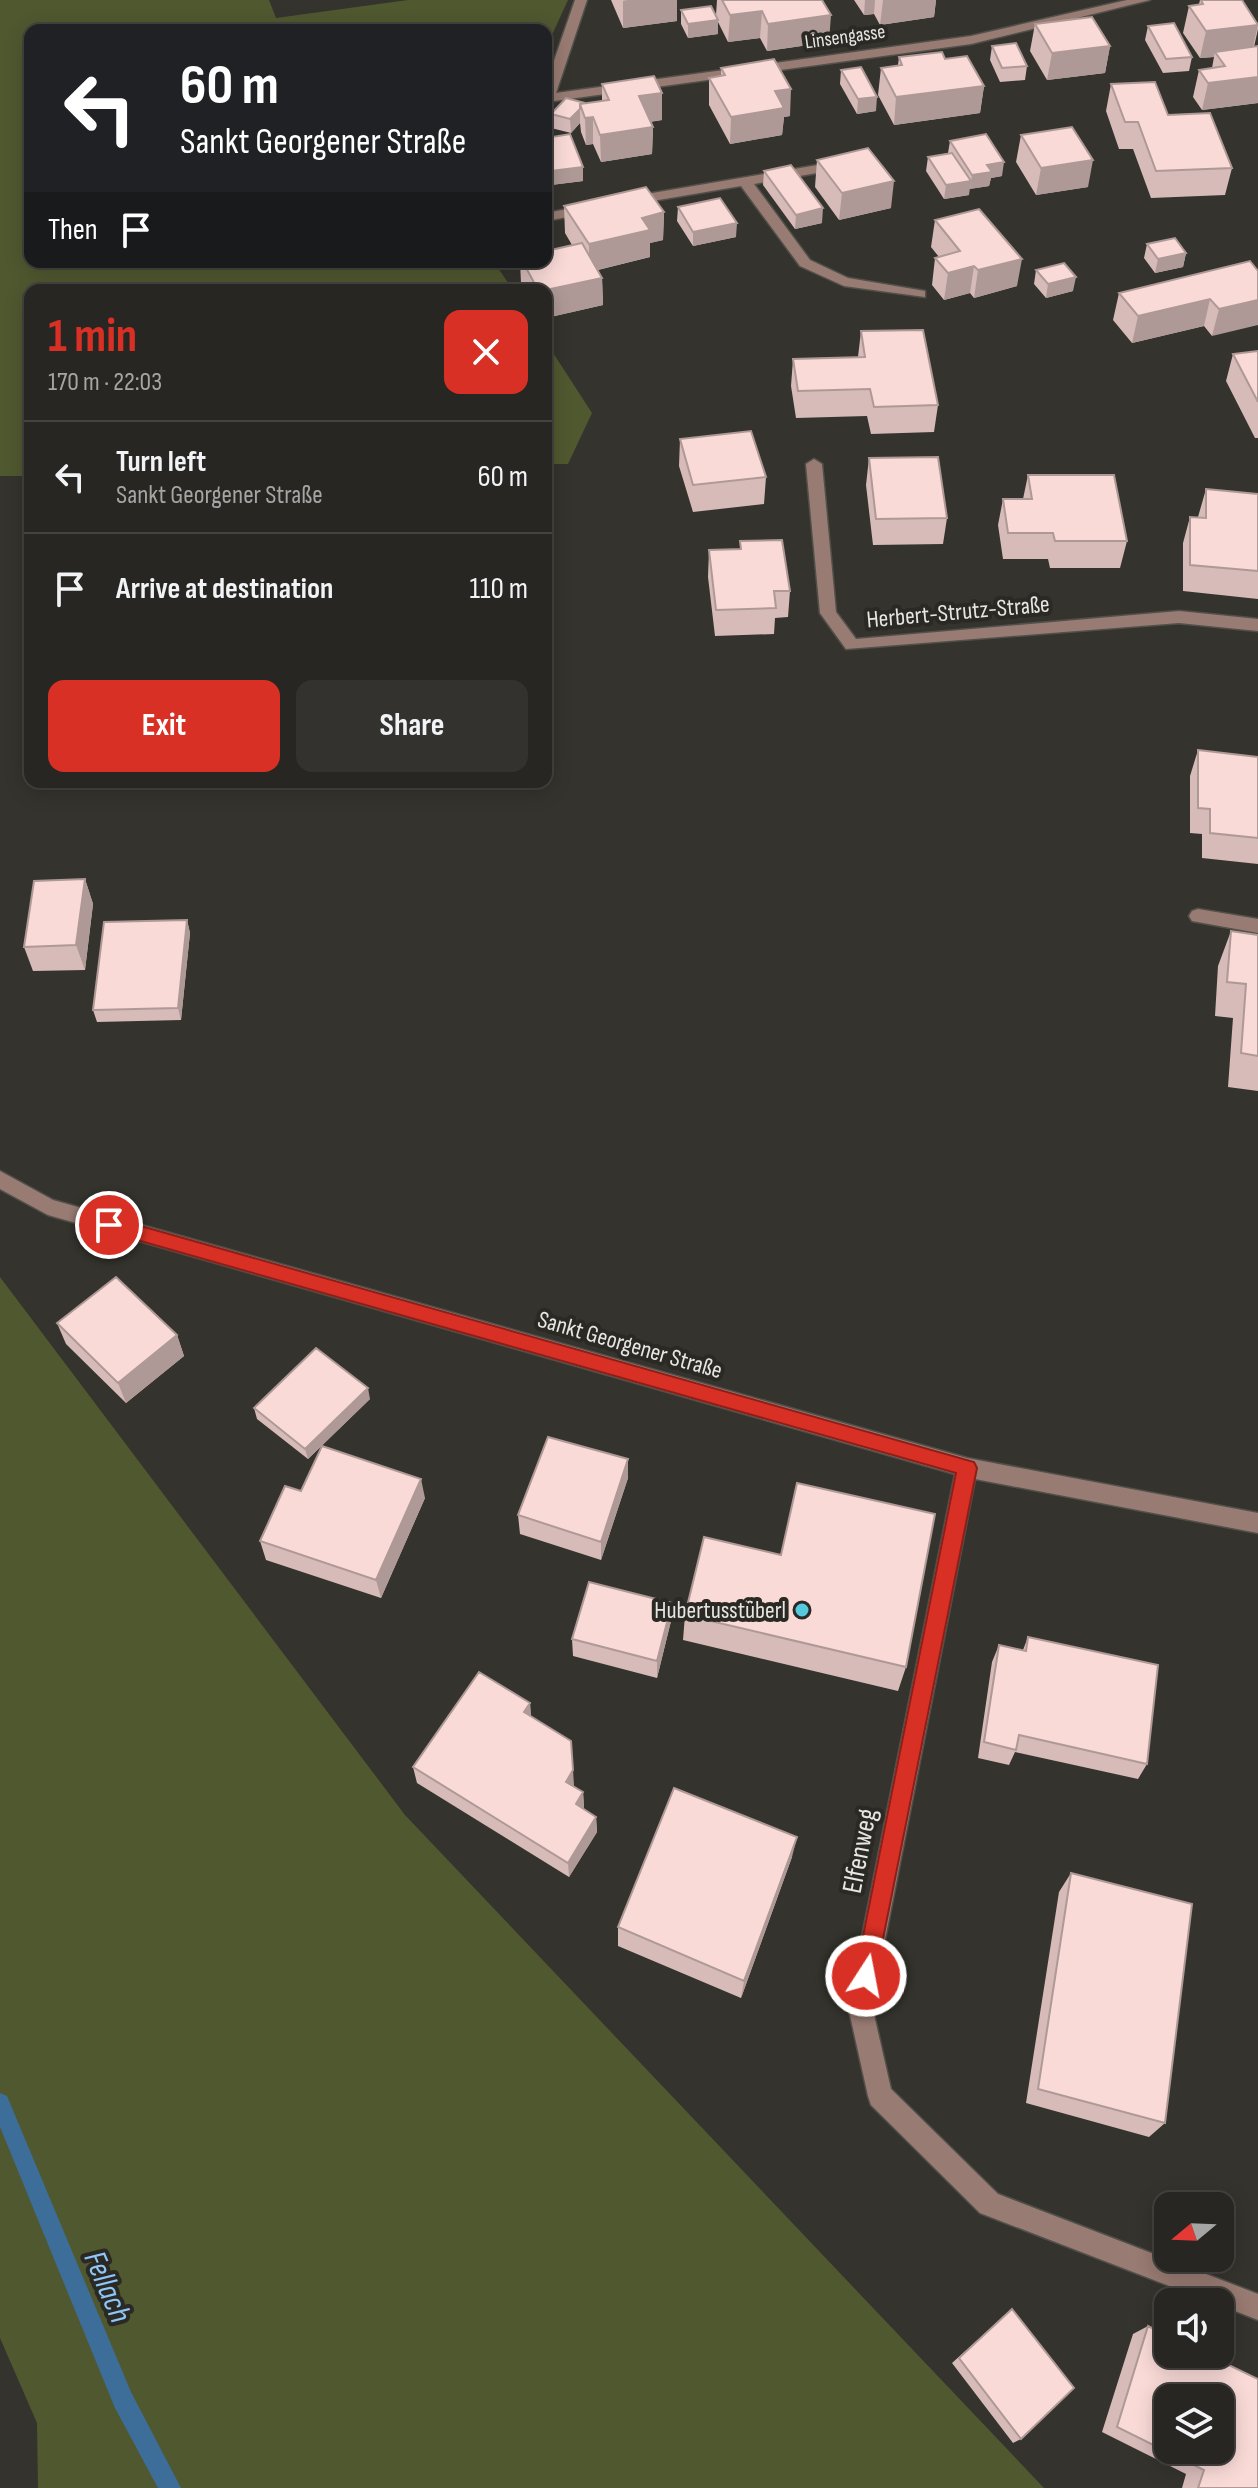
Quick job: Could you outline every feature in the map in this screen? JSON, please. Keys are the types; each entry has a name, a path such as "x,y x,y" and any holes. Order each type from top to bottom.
{"street":[{"name":"Linsengasse","path":"552,86 581,0"},
{"name":"Linsengasse","path":"552,100 971,40 1144,0"},
{"path":"552,216 860,162"},
{"path":"744,180 805,263 844,282 920,294"},
{"name":"Herbert-Strutz-Straße","path":"814,464 828,613 852,645 1179,617 1258,625"},
{"path":"1198,916 1258,926"},
{"name":"Sankt Georgener Straße","path":"0,1179 48,1207 967,1468 1258,1523"},
{"name":"Elfenweg","path":"967,1468 860,2006 880,2096 989,2204 1258,2307"}],"green space":[{"path":"0,0 269,0 276,18 408,0 568,0 552,35 552,24 24,24 24,268 498,268 509,284 24,284 24,476 0,476"},
{"path":"552,351 592,413 568,464 552,464"},
{"path":"0,1277 405,1815 1044,2488 38,2488 37,2423 0,2338"}],"building":[{"path":"722,0 822,0 831,15 768,24 762,11 730,15"},
{"path":"1201,0 1242,0 1258,25 1206,31 1189,6 1203,4"},
{"path":"711,6 718,20 688,24 681,10"},
{"path":"1092,17 1110,46 1052,53 1035,24"},
{"path":"1174,23 1192,57 1166,59 1148,26"},
{"path":"1016,43 1027,66 1002,68 992,46"},
{"path":"1258,46 1258,77 1208,83 1199,70 1225,66 1215,52"},
{"path":"942,52 945,59 967,56 984,86 896,97 881,68 902,65 899,57"},
{"path":"774,59 791,89 775,91 784,108 731,117 709,78 725,75 721,68"},
{"path":"861,67 877,97 858,99 841,70"},
{"path":"654,76 662,93 639,96 653,127 600,135 593,117 585,118 580,104 609,100 602,84"},
{"path":"1155,82 1168,115 1210,113 1232,168 1156,171 1138,122 1125,122 1111,84"},
{"path":"566,98 585,103 580,104 580,109 570,119 552,113"},
{"path":"1072,127 1093,160 1041,168 1021,135"},
{"path":"570,134 583,167 552,171 552,137"},
{"path":"986,134 1004,162 987,165 992,172 972,175 950,141"},
{"path":"868,148 894,181 842,193 817,160"},
{"path":"952,153 971,181 946,185 928,157"},
{"path":"791,165 823,208 796,215 764,171"},
{"path":"646,187 664,212 642,218 650,230 589,244 564,206"},
{"path":"720,198 737,223 693,232 678,207"},
{"path":"979,209 1022,259 978,270 974,266 948,273 935,258 960,251 935,220"},
{"path":"1175,238 1186,253 1158,259 1147,244"},
{"path":"582,243 602,278 552,289 552,284 535,284 526,268 552,268 552,250"},
{"path":"1250,261 1258,271 1258,300 1219,309 1210,299 1138,316 1119,293"},
{"path":"1064,263 1076,277 1048,284 1036,270"},
{"path":"923,330 938,405 874,407 870,389 798,391 793,359 865,357 861,331"},
{"path":"1258,351 1258,402 1233,354"},
{"path":"751,431 766,477 693,485 680,439"},
{"path":"938,457 947,518 876,519 869,458"},
{"path":"1028,475 1114,475 1127,541 1055,541 1053,533 1008,533 1003,499 1032,499"},
{"path":"1206,489 1258,494 1258,571 1190,565 1190,517 1206,518"},
{"path":"782,540 790,591 774,591 776,608 716,610 709,550 741,549 740,541"},
{"path":"1198,750 1258,757 1258,838 1210,833 1210,809 1198,808"},
{"path":"85,879 76,945 24,947 34,881"},
{"path":"187,920 178,1008 93,1010 104,922"},
{"path":"1231,931 1258,935 1258,1056 1241,1053 1246,984 1227,982"},
{"path":"116,1277 177,1335 118,1383 57,1323"},
{"path":"316,1348 368,1388 305,1449 254,1408"},
{"path":"548,1437 628,1459 601,1542 518,1515"},
{"path":"322,1446 421,1479 376,1580 260,1541 285,1486 301,1491"},
{"name":"Hubertusstüberl","path":"797,1483 935,1514 906,1667 685,1615 704,1537 781,1555"},
{"path":"589,1582 672,1603 657,1661 572,1639"},
{"path":"1028,1637 1158,1665 1147,1764 1019,1735 1016,1750 984,1742 999,1645 1026,1651"},
{"path":"479,1672 530,1703 524,1712 571,1741 573,1770 566,1782 583,1792 576,1804 596,1817 568,1863 413,1767"},
{"path":"674,1788 797,1837 744,1981 618,1927"},
{"path":"1071,1873 1192,1904 1165,2123 1038,2089"},
{"path":"1012,2309 1074,2388 1021,2439 959,2358"},
{"path":"1148,2326 1154,2329 1154,2368 1234,2367 1258,2379 1258,2488 1198,2488 1204,2470 1192,2464 1234,2464 1234,2384 1154,2384 1154,2445 1117,2427"}],"waterway":[{"name":"Fellach","path":"0,2103 123,2400 170,2488"}],"place":[{"name":"Hubertusstüberl","path":"802,1610"}],"route":[{"path":"109,1225 967,1468 866,1976"}]}
